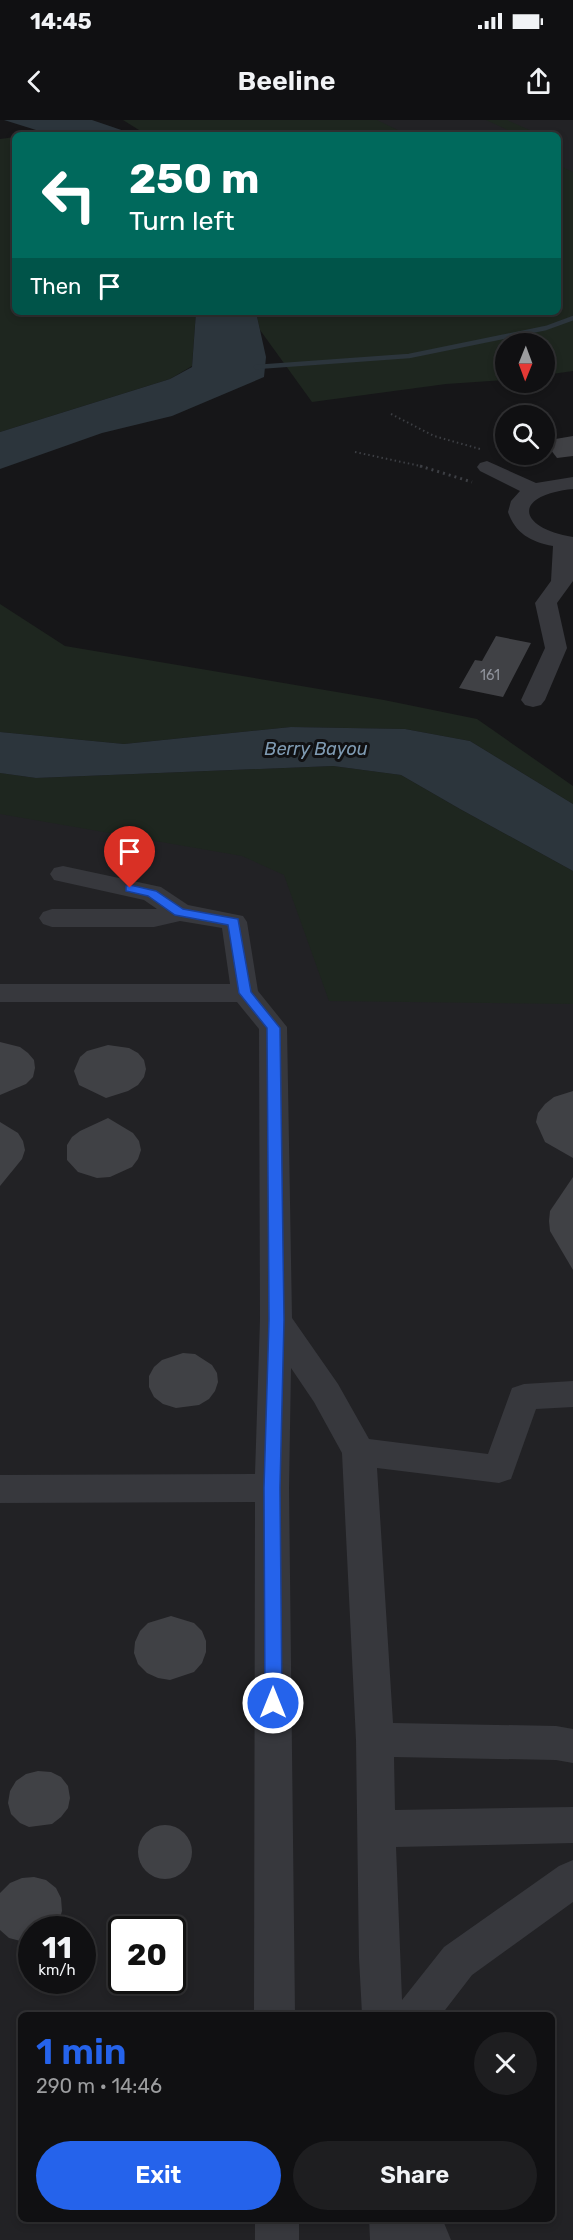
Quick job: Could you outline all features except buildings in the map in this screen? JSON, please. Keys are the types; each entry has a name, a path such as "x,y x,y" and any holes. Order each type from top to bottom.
{"street":[{"path":"481,475 535,490"},
{"path":"533,700 556,648 546,603 562,581 561,559 569,543 533,532 519,519 517,507 520,501 535,490 549,485 573,483"},
{"path":"63,874 152,893 180,912"},
{"path":"52,918 154,918 180,912 234,922 245,993 273,1028 276,1320 272,1488 275,2012"},
{"path":"0,993 245,993"},
{"path":"276,1320 326,1393 359,1452 375,1740 383,2012"},
{"path":"359,1452 499,1469 524,1396 573,1394"},
{"path":"0,1489 272,1488"},
{"path":"375,1740 556,1743 573,1746"},
{"path":"376,1829 573,1825"},
{"path":"419,2012 458,1961 573,1879"},
{"path":"276,2222 277,2240"},
{"path":"392,2222 392,2240"},
{"path":"421,2222 429,2240"}],"path":[{"path":"355,452 481,475 480,449 455,445 436,438 391,414"}],"shaded area":[{"path":"123,120 377,120 402,132 142,132"},
{"path":"278,120 573,120 573,229 561,231 561,132 270,132"},
{"path":"486,120 507,120 534,132 512,132"},
{"path":"12,137 12,315 196,315 192,366 170,379 0,432 0,139"},
{"path":"561,166 573,172 573,371 555,374 555,333 495,333 495,381 446,384 312,402 260,330 257,315 561,315"},
{"path":"0,604 65,646 384,700 477,719 573,786 573,804 470,741 405,729 291,727 124,744 0,732"},
{"path":"333,766 401,775 573,871 573,1004 329,1001 284,875 242,856 0,814 0,773 36,778"},
{"path":"0,773 573,871 573,2240 0,2240"}],"water":[{"path":"4,120 92,120 127,132 42,132"},
{"path":"196,315 257,315 266,357 264,377 172,416 102,433 0,469 0,432 170,379 192,367"},
{"name":"Berry Bayou","path":"291,727 405,729 470,741 573,804 573,871 401,775 333,766 36,778 0,773 0,732 124,744"}],"waterway":[{"path":"256,367 409,356 546,328 573,318"}],"route":[{"path":"130,888 152,893 180,912 234,922 245,993 273,1028 276,1320 272,1488 273,1703"}]}
